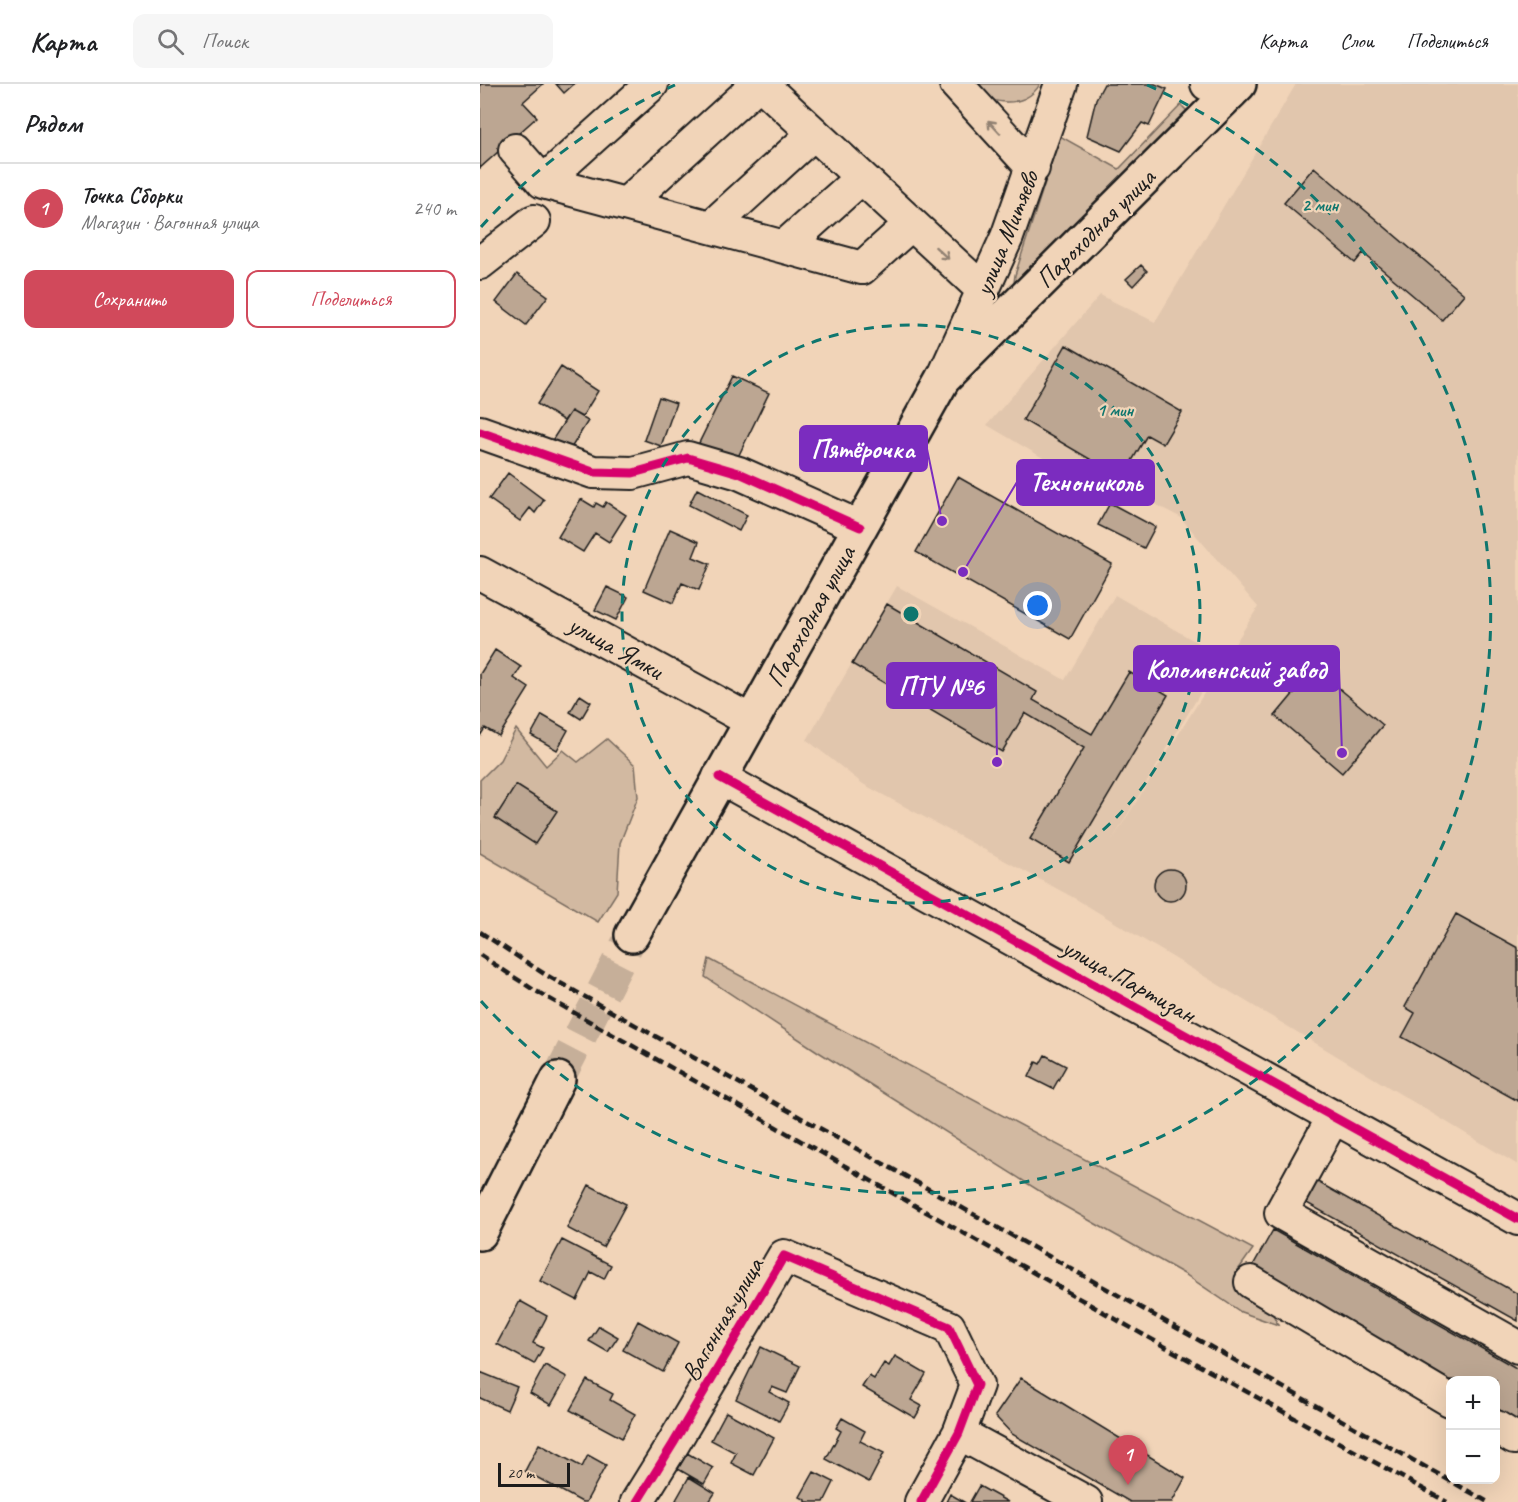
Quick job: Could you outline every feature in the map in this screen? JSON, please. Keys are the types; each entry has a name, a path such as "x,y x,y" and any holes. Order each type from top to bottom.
{"main road":[{"name":"Пароходная улица","path":"632,935 943,379 1226,87"},
{"path":"480,1233 558,1078"}],"street":[{"path":"543,182 652,84"},
{"path":"626,204 760,84 983,290"},
{"path":"956,84 1033,168"},
{"name":"улица Митяево","path":"943,379 1007,237 1061,84"},
{"path":"711,227 814,133"},
{"path":"515,150 543,182 862,268 911,224"},
{"path":"784,247 861,178"},
{"path":"480,263 534,221"},
{"path":"480,432 593,472 633,473 688,458 739,473 860,527"},
{"name":"улица Ямки","path":"480,573 751,722"},
{"name":"улица Партизан","path":"719,777 1518,1219"},
{"path":"1334,1116 1281,1213 1518,1347"},
{"name":"Вагонная улица","path":"637,1502 784,1256 949,1327 977,1385 959,1433"},
{"path":"1251,1282 1446,1398"},
{"path":"1500,1429 1514,1438 1518,1437"},
{"path":"921,1502 959,1433 1086,1502"}],"shaded area":[{"path":"967,84 1040,84 1033,93 1025,98 1005,102 984,97"},
{"path":"1296,84 1518,84 1518,1165 1076,899 863,784 807,740 897,586 1065,680 1115,595 1222,657 1111,842 1258,607 1180,517 1129,491 1113,499 987,425 1100,295 1155,322"},
{"path":"1181,105 1191,115 1019,284 1014,283 1060,136 1119,169"},
{"path":"516,729 546,766 563,750 578,762 607,739 635,765 638,797 620,843 617,892 598,922 480,853 480,780 500,760"},
{"path":"709,959 1253,1249 1236,1273 1240,1294 1269,1306 1278,1325 1241,1312 1186,1275 1057,1202 817,1051 705,977"}],"building":[{"path":"480,84 543,84 523,102 537,117 480,168"},
{"path":"556,84 574,84 564,93"},
{"path":"1104,84 1155,84 1167,89 1149,126 1142,123 1121,151 1087,136 1096,99"},
{"path":"1314,167 1464,294 1442,320 1363,253 1355,263 1284,203"},
{"path":"1141,265 1147,271 1133,286 1126,279"},
{"path":"517,274 548,296 526,325 496,302"},
{"path":"1066,345 1182,412 1163,444 1147,435 1122,478 1023,420"},
{"path":"561,367 598,391 582,417 571,411 564,421 537,404"},
{"path":"732,376 769,393 735,463 698,445"},
{"path":"659,397 676,403 661,446 644,440"},
{"path":"571,411 588,421 568,453 551,442"},
{"path":"508,473 544,500 535,513 530,508 520,521 489,499"},
{"path":"958,477 1112,564 1070,639 916,552"},
{"path":"697,489 747,515 739,531 689,505"},
{"path":"581,499 594,507 596,503 603,507 606,502 626,515 609,542 595,533 583,552 558,537"},
{"path":"1110,503 1155,527 1144,548 1098,525"},
{"path":"670,529 699,542 693,557 710,564 699,590 682,583 673,603 644,590"},
{"path":"607,587 628,597 616,620 595,610"},
{"path":"887,604 1037,692 1033,700 1092,734 1129,672 1168,695 1069,862 1030,839 1084,748 1025,713 1002,752 852,664"},
{"path":"495,650 521,667 514,678 529,688 499,736 485,728 480,736 480,674"},
{"path":"1315,668 1383,725 1342,773 1275,716"},
{"path":"580,695 591,702 581,719 570,712"},
{"path":"542,715 568,730 557,750 531,735"},
{"path":"516,785 557,811 535,844 495,818"},
{"path":"1170,869 1181,874 1186,885 1181,896 1170,901 1159,896 1154,885 1159,874"},
{"path":"1456,914 1518,948 1518,1101 1402,1037 1415,1013 1405,1007"},
{"path":"1045,1055 1066,1066 1053,1089 1029,1077 1036,1062 1040,1064"},
{"path":"1307,1176 1518,1294 1518,1321 1296,1197"},
{"path":"589,1185 626,1204 603,1247 567,1228"},
{"path":"1273,1230 1518,1369 1518,1421 1500,1410 1500,1376 1446,1376 1446,1380 1251,1269"},
{"path":"562,1240 611,1265 604,1279 591,1272 577,1300 540,1281"},
{"path":"520,1301 547,1316 533,1343 543,1348 534,1364 497,1344"},
{"path":"638,1321 678,1343 663,1372 623,1350"},
{"path":"599,1326 618,1337 608,1352 589,1341"},
{"path":"761,1347 800,1366 787,1393 772,1387 769,1392 789,1403 779,1421 736,1399"},
{"path":"895,1356 926,1374 911,1400 922,1406 915,1418 862,1387 869,1376 874,1379 884,1363 889,1366"},
{"path":"545,1365 567,1377 551,1405 530,1393"},
{"path":"480,1372 517,1387 507,1410 480,1398"},
{"path":"1021,1378 1185,1478 1172,1502 1130,1502 1012,1434 995,1416"},
{"path":"587,1380 613,1394 610,1400 635,1414 622,1438 570,1410"},
{"path":"726,1412 774,1438 754,1475 731,1463 736,1453 711,1440"},
{"path":"842,1418 865,1431 860,1441 884,1453 869,1482 826,1459 841,1431 836,1428"},
{"path":"539,1444 582,1467 588,1455 606,1465 586,1502 582,1502 525,1471"},
{"path":"687,1453 713,1468 704,1484 678,1469"},
{"path":"814,1472 834,1482 824,1502 806,1502 800,1497"},
{"path":"689,1477 715,1493 709,1502 679,1502 676,1500"},
{"path":"979,1486 1008,1502 970,1502"},
{"path":"950,1494 964,1502 946,1502"}],"tunnel":[{"path":"558,1079 632,935"}],"railway":[{"path":"480,932 546,975 1488,1502"},
{"path":"480,955 534,990 1142,1334 1447,1502"}],"cycle path":[{"path":"480,432 593,472 633,473 688,458 739,473 860,527"},
{"path":"719,777 1518,1219"},
{"path":"637,1502 784,1256 949,1327 977,1385 959,1433 921,1502"}],"place":[{"name":"Пятёрочка","path":"942,521"},
{"name":"Технониколь","path":"963,572"},
{"name":"Коломенский завод","path":"1342,753"},
{"name":"ПТУ №6","path":"997,762"},
{"name":"Точка Сборки","path":"1128,1485"}]}
